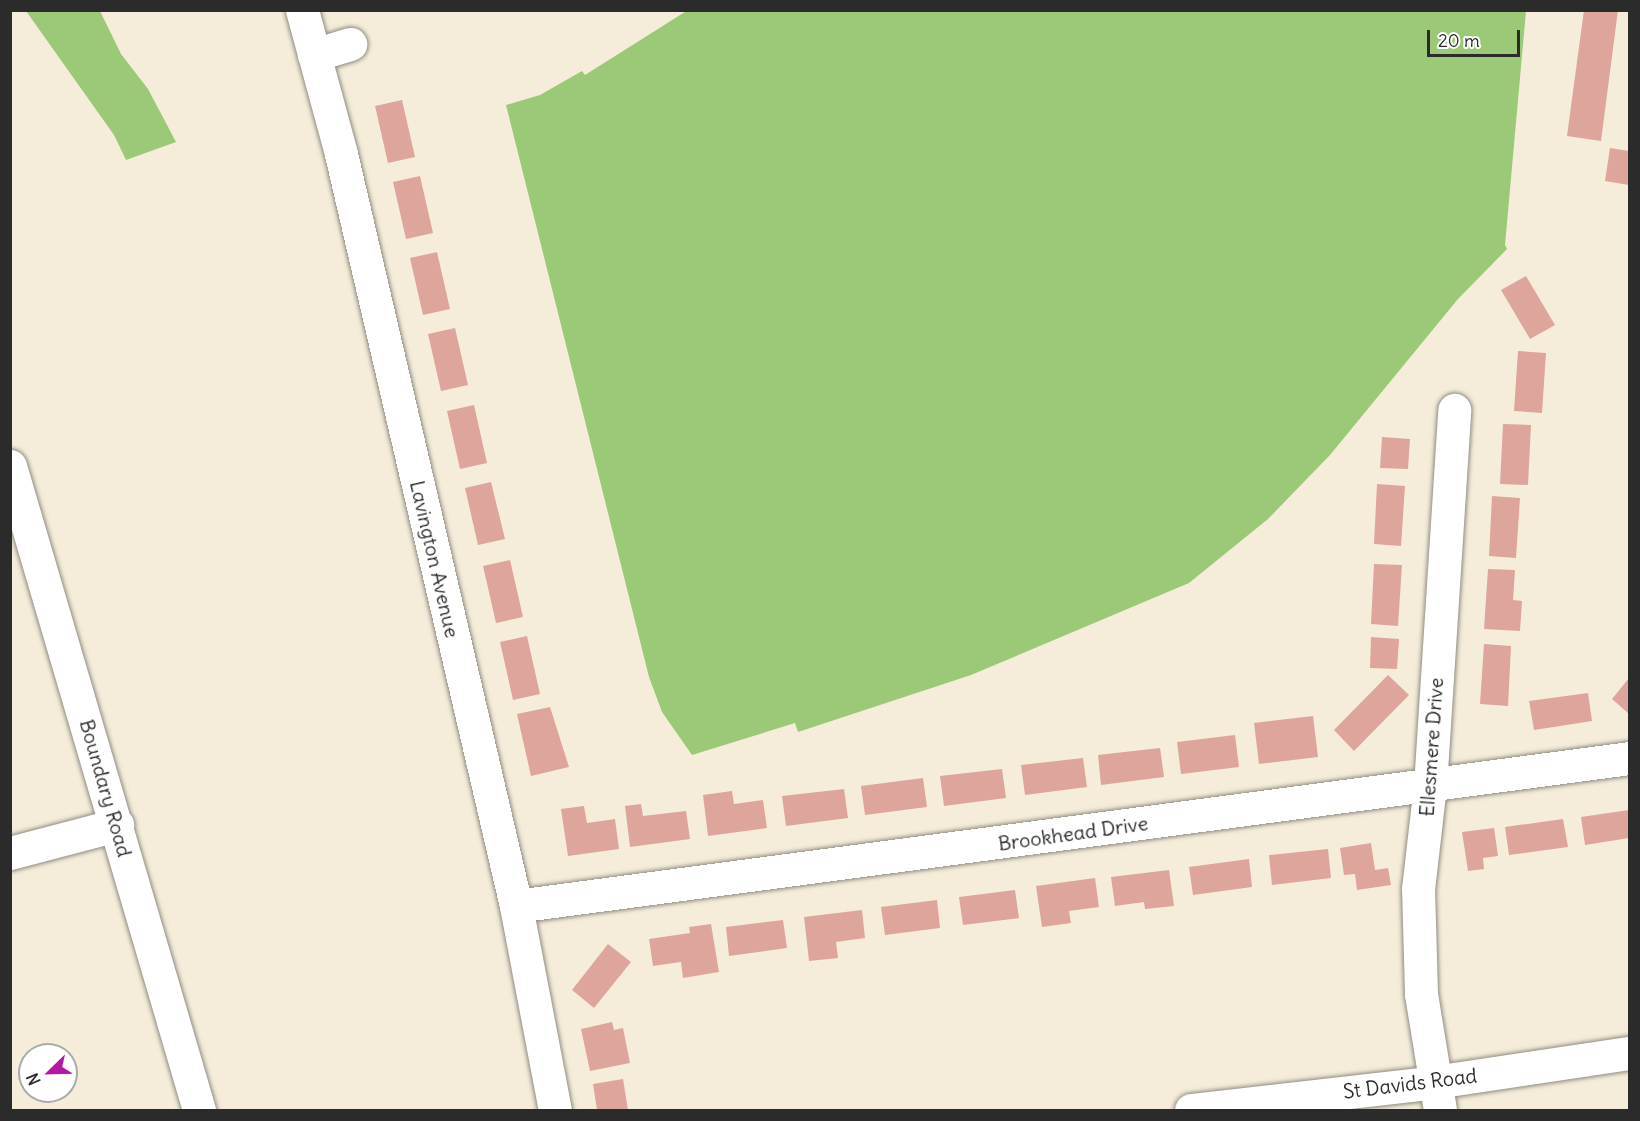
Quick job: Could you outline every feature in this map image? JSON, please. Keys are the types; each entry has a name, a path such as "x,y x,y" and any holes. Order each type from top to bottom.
{"street":[{"name":"Lavington Avenue","path":"302,10 341,154 516,906 555,1110"},
{"path":"314,55 350,44"},
{"name":"Ellesmere Drive","path":"1438,1096 1421,993 1418,889 1430,786 1454,410"},
{"name":"Boundary Road","path":"10,466 199,1110"},
{"name":"Brookhead Drive","path":"516,906 1629,758"},
{"path":"10,853 117,825"},
{"name":"St Davids Road","path":"1191,1110 1438,1096 1629,1053"}],"green space":[{"path":"688,10 1526,11 1505,245 1507,249 1458,299 1330,455 1268,519 1189,583 971,675 798,732 795,723 692,755 662,712 649,677 506,105 540,95 582,71 585,75"},
{"path":"26,11 100,11 121,54 148,89 176,142 126,160 114,135"}],"building":[{"path":"1584,10 1618,10 1601,141 1567,136"},
{"path":"402,100 415,157 388,163 375,106"},
{"path":"1610,148 1629,151 1629,185 1605,181"},
{"path":"420,176 433,233 406,239 393,182"},
{"path":"437,252 450,309 423,315 410,258"},
{"path":"1526,276 1555,325 1530,339 1501,290"},
{"path":"455,328 468,385 441,391 428,334"},
{"path":"1518,351 1546,353 1542,413 1514,411"},
{"path":"474,405 487,463 460,469 447,411"},
{"path":"1503,424 1531,425 1528,485 1500,484"},
{"path":"1382,437 1410,439 1408,469 1380,468"},
{"path":"491,482 505,539 478,545 465,488"},
{"path":"1377,484 1405,486 1401,546 1374,544"},
{"path":"1492,496 1520,498 1516,558 1489,556"},
{"path":"510,560 523,617 496,623 483,566"},
{"path":"1374,564 1402,565 1398,626 1371,624"},
{"path":"1488,569 1515,570 1513,600 1522,601 1520,631 1484,629"},
{"path":"527,636 540,694 513,700 500,642"},
{"path":"1371,637 1399,639 1397,669 1370,668"},
{"path":"1484,644 1511,646 1508,706 1480,704"},
{"path":"1388,675 1409,695 1354,751 1334,730"},
{"path":"1629,678 1629,714 1612,699"},
{"path":"1588,693 1592,721 1534,730 1529,701"},
{"path":"550,707 569,767 531,776 517,714"},
{"path":"1313,716 1318,757 1259,764 1254,723"},
{"path":"1235,735 1239,767 1181,774 1177,742"},
{"path":"1160,748 1164,777 1101,785 1098,755"},
{"path":"1083,758 1087,787 1025,795 1021,765"},
{"path":"1002,769 1006,798 944,806 940,776"},
{"path":"923,778 927,807 865,815 861,786"},
{"path":"844,789 848,818 786,826 782,796"},
{"path":"732,791 734,804 763,800 767,828 708,836 703,795"},
{"path":"641,804 643,816 686,811 690,839 630,847 625,806"},
{"path":"584,806 587,823 615,819 619,849 568,856 561,809"},
{"path":"1629,810 1629,838 1585,845 1581,817"},
{"path":"1563,819 1568,847 1509,855 1505,827"},
{"path":"1494,828 1498,856 1483,858 1484,869 1468,871 1462,832"},
{"path":"1371,843 1375,870 1388,868 1391,885 1357,890 1355,874 1344,875 1340,848"},
{"path":"1328,849 1331,878 1272,885 1269,855"},
{"path":"1249,859 1252,887 1193,895 1189,867"},
{"path":"1169,870 1174,906 1145,909 1144,902 1115,906 1111,877"},
{"path":"1095,878 1099,907 1069,911 1071,923 1042,927 1036,886"},
{"path":"1015,890 1019,918 963,925 959,897"},
{"path":"937,900 940,928 885,935 881,907"},
{"path":"862,910 865,938 836,942 838,958 809,961 804,917"},
{"path":"783,920 787,948 729,956 726,927"},
{"path":"711,924 719,972 683,978 681,962 653,966 649,939 690,933 689,927"},
{"path":"608,944 631,962 594,1008 572,990"},
{"path":"612,1022 614,1030 623,1028 630,1063 590,1071 581,1029"},
{"path":"623,1079 628,1110 597,1110 593,1084"}]}
